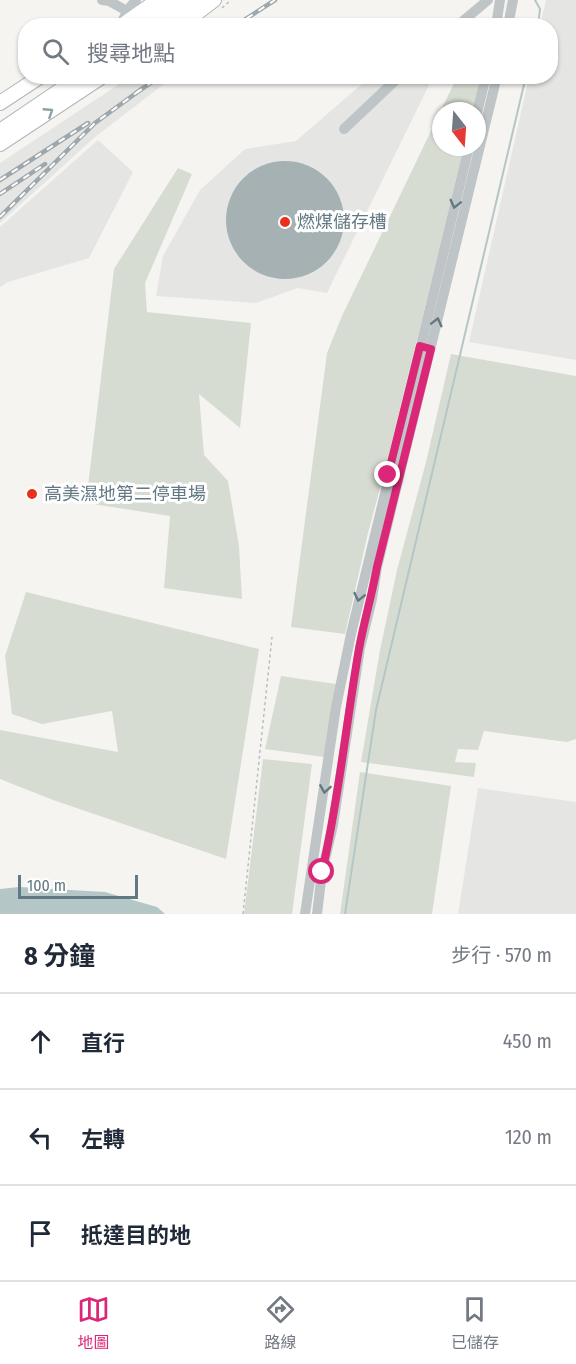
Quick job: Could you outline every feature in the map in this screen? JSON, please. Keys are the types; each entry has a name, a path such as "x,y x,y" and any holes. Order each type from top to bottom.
{"main road":[{"path":"131,18 158,0"},
{"path":"152,18 178,0"},
{"path":"170,18 196,0"},
{"path":"190,18 214,0"},
{"path":"0,103 29,84"},
{"path":"0,121 54,84"},
{"path":"0,130 69,84"},
{"path":"0,144 91,84"}],"street":[{"path":"102,0 127,10"},
{"path":"124,18 127,10 136,0"},
{"path":"467,18 488,0"},
{"path":"497,18 500,0"},
{"path":"510,18 513,0"},
{"path":"344,129 392,84"},
{"path":"480,102 484,84"},
{"path":"305,914 336,707 367,562 425,347 471,160 495,84"},
{"path":"470,156 471,160"},
{"path":"317,914 360,648 425,347"}],"path":[{"path":"243,914 272,637"}],"shaded area":[{"path":"546,0 576,0 576,360 469,342 527,84 558,84 558,18 542,18"},
{"path":"119,84 164,84 95,137 0,223 0,163"},
{"path":"362,84 430,84 327,293 298,288 256,303 156,296 163,256 200,190 245,149 296,141"},
{"path":"454,84 480,84 475,102 445,102"},
{"path":"432,129 432,156 462,156 345,634 291,627 327,353 342,316"},
{"path":"98,140 133,172 89,258 8,282 0,287 0,227"},
{"path":"178,168 192,174 145,283 147,312 251,323 240,428 199,394 204,455 228,481 239,546 242,599 164,588 170,516 86,503 114,269"},
{"path":"451,354 576,376 576,739 567,742 484,731 478,750 458,749 455,762 476,763 474,777 361,762 380,650 397,570 426,462"},
{"path":"26,592 259,649 226,859 53,800 0,779 0,730 118,752 112,711 42,724 12,714 5,656"},
{"path":"281,676 336,684 324,757 265,749"},
{"path":"263,759 312,764 292,914 244,914"},
{"path":"360,772 451,786 432,914 340,914"},
{"path":"478,788 576,802 576,914 458,914"},
{"path":"19,887 105,892 157,907 165,914 0,914 0,889"}],"building":[{"name":"燃煤儲存槽","path":"285,161 318,171 334,187 344,220 334,253 318,269 285,279 252,269 236,253 226,220 236,187 252,171"}],"waterway":[{"path":"535,0 540,9 539,18"},
{"path":"345,914 376,710 524,84"}],"railway":[{"path":"247,18 275,0"},
{"path":"136,93 149,84"},
{"path":"0,217 95,123 143,88"},
{"path":"0,180 88,123"},
{"path":"0,194 45,164"}],"place":[{"name":"燃煤儲存槽","path":"285,222"},
{"name":"高美濕地第二停車場","path":"32,494"}],"route":[{"path":"322,872 333,825 360,648 377,567 431,349 420,346 388,475"}]}
